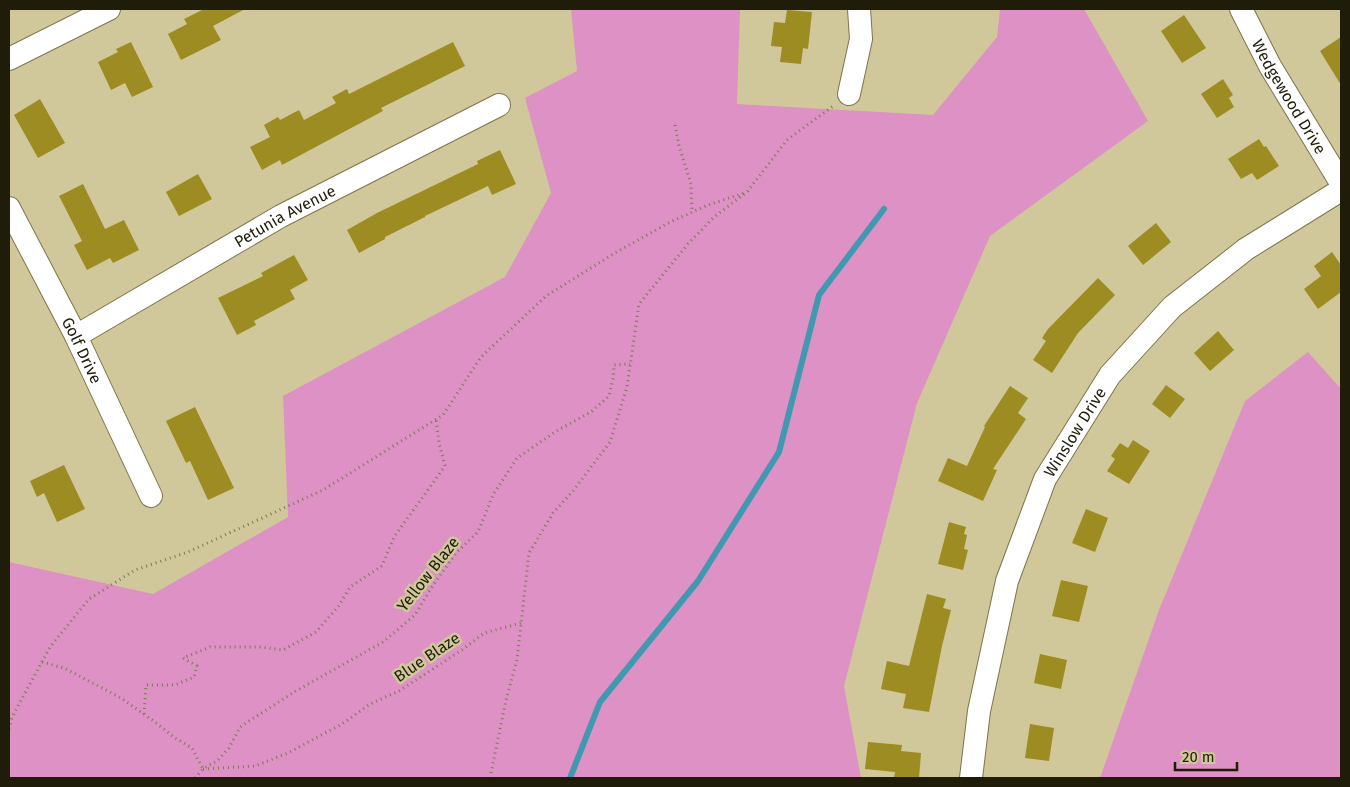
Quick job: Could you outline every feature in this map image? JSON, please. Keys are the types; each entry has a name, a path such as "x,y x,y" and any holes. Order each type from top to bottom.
{"street":[{"path":"9,59 109,9"},
{"path":"849,94 861,39 859,9"},
{"name":"Wedgewood Drive","path":"1241,9 1270,66 1341,183"},
{"name":"Petunia Avenue","path":"76,336 281,216 498,105"},
{"name":"Winslow Drive","path":"971,778 979,711 1007,581 1045,479 1110,375 1172,307 1246,249 1341,190"},
{"name":"Golf Drive","path":"9,208 76,336 151,496"}],"path":[{"path":"490,778 506,700 517,660 529,553 553,513 573,491 610,442 627,387 639,304 688,244 714,217 747,192 787,140 849,94"},
{"path":"675,125 679,146 691,184 692,212"},
{"path":"9,728 12,717 50,647 89,599 135,570 188,552 324,490 443,415 481,357 546,296 614,253 670,222 708,205 747,192"},
{"name":"Yellow Blaze","path":"203,770 216,761 229,748 240,727 294,692 383,642 415,614 457,552 478,532 493,495 517,458 558,430 591,412 609,396 614,365 630,364"},
{"path":"144,714 146,685 175,685 194,677 197,666 183,658 210,647 261,647 283,650 316,632 338,607 350,587 382,566 394,537 445,466 439,443 436,419"},
{"name":"Blue Blaze","path":"203,770 254,766 288,753 342,724 370,704 399,691 462,650 484,633 521,623"},
{"path":"42,662 64,668 121,698 175,738 192,748 203,770 195,778"}],"shaded area":[{"path":"571,9 740,9 737,104 933,115 997,37 1000,9 1084,9 1148,121 990,236 917,403 844,686 861,778 9,778 9,562 153,594 288,517 283,396 505,277 551,193 525,98 577,71"},
{"path":"1308,352 1341,389 1341,778 1100,778 1159,610 1245,401"}],"building":[{"path":"204,9 245,9 213,26 221,40 181,60 168,34 187,24 184,19"},
{"path":"787,10 812,12 808,49 803,48 801,64 780,62 782,47 771,46 774,22 785,23"},
{"path":"1184,15 1206,48 1182,63 1161,31"},
{"path":"1341,37 1341,85 1320,51"},
{"path":"131,42 153,87 132,97 125,83 111,90 98,62 118,52 116,49"},
{"path":"453,42 465,66 381,108 383,111 282,165 280,160 262,170 250,147 270,137 264,125 278,117 280,120 299,110 304,120 336,103 332,97 347,89 349,94"},
{"path":"1223,79 1233,95 1229,98 1234,107 1217,118 1201,94"},
{"path":"40,99 65,143 38,158 14,115"},
{"path":"1259,139 1279,166 1257,180 1252,173 1241,179 1228,159"},
{"path":"500,150 516,184 492,195 488,186 425,216 359,253 347,230 377,213 478,164 477,161"},
{"path":"198,174 212,199 179,216 166,192"},
{"path":"83,184 105,229 124,220 139,250 113,263 110,258 87,270 74,245 82,241 59,196"},
{"path":"1156,223 1171,242 1143,265 1128,246"},
{"path":"1332,252 1341,265 1341,292 1318,309 1304,289 1321,276 1314,266"},
{"path":"294,255 308,280 290,290 295,299 254,321 256,325 237,335 218,298 263,276 261,273"},
{"path":"1098,278 1115,295 1078,333 1052,373 1033,360 1046,341 1042,338 1048,329"},
{"path":"1218,331 1234,350 1210,371 1194,353"},
{"path":"1166,385 1185,399 1170,418 1152,404"},
{"path":"1010,386 1028,398 1018,413 1026,419 993,469 997,470 983,501 938,481 948,458 967,466 984,426"},
{"path":"195,407 234,488 208,500 190,461 186,463 166,421"},
{"path":"1133,440 1150,451 1129,484 1107,471 1115,459 1111,456 1120,443 1128,448"},
{"path":"64,465 85,509 57,522 44,493 37,497 30,481"},
{"path":"1086,509 1108,518 1095,552 1072,543"},
{"path":"949,522 966,527 964,534 967,535 964,549 968,550 963,570 938,564"},
{"path":"1061,580 1088,586 1079,622 1052,616"},
{"path":"927,594 946,599 943,608 951,610 929,712 903,708 906,694 881,689 887,661 909,666"},
{"path":"1040,654 1067,660 1061,689 1034,683"},
{"path":"1030,724 1054,728 1049,761 1025,758"},
{"path":"868,742 902,745 901,751 921,753 919,778 894,778 895,772 865,769"}],"waterway":[{"path":"570,778 600,702 698,581 779,452 819,295 884,209"}]}
